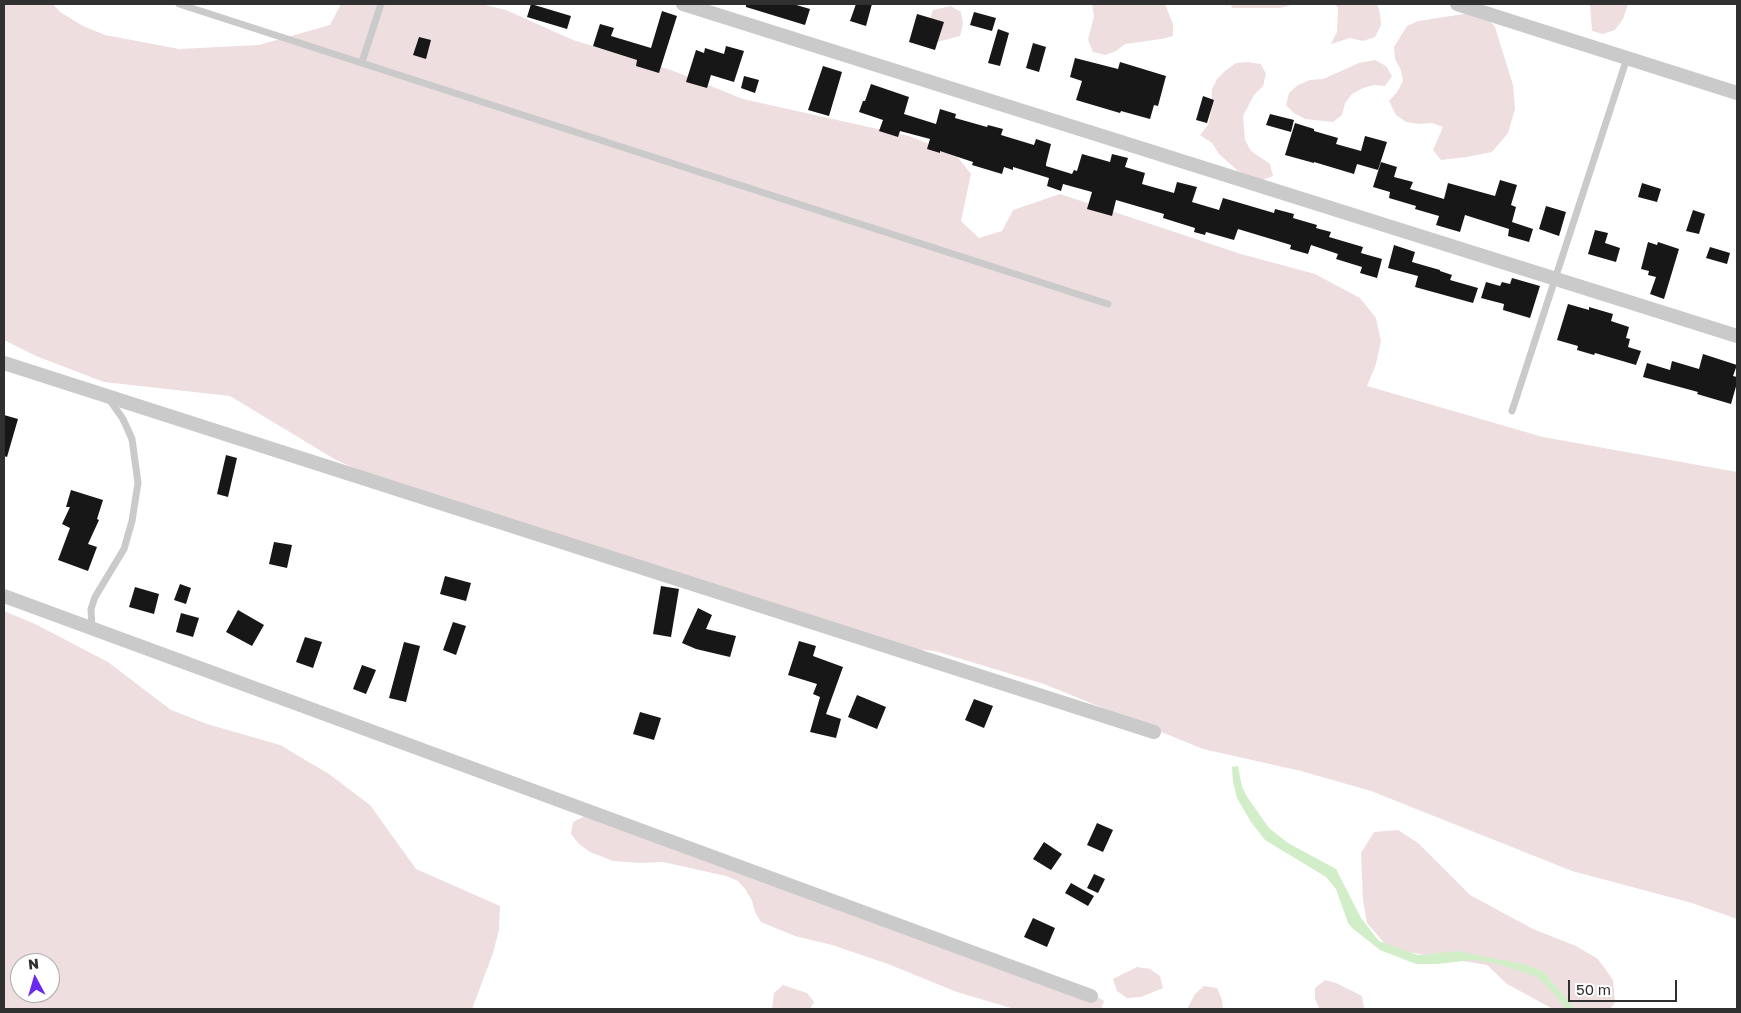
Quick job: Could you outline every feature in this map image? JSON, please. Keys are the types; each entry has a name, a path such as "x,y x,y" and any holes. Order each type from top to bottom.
{"street":[{"path":"684,4 1737,336"},
{"path":"1457,4 1737,93"},
{"path":"4,363 1154,732"},
{"path":"4,596 1091,996"}],"lane":[{"path":"179,4 1108,304"},
{"path":"362,62 381,4"},
{"path":"1512,412 1627,58"},
{"path":"92,629 91,609 95,597 124,549 132,521 138,484 132,439 123,419 107,396"}],"shaded area":[{"path":"4,4 53,4 60,12 83,26 105,35 179,49 259,45 330,25 341,4 481,4 506,10 573,40 671,70 743,99 909,136 956,155 971,174 961,221 979,238 1002,231 1013,210 1060,194 1241,254 1315,274 1360,298 1376,318 1381,341 1376,364 1367,386 1543,437 1737,472 1737,919 1692,903 1572,871 1371,791 1301,771 1203,749 1044,684 935,651 888,647 382,481 336,460 230,396 104,382 36,356 4,340"},
{"path":"1165,4 1173,24 1173,36 1125,44 1116,51 1105,55 1093,52 1088,40 1094,16 1092,5"},
{"path":"1231,4 1294,4 1280,8 1232,8"},
{"path":"1335,4 1377,4 1381,25 1375,37 1363,41 1350,38 1331,44 1337,32 1338,8"},
{"path":"1590,4 1628,4 1623,19 1615,30 1603,34 1592,31"},
{"path":"951,6 961,12 963,24 960,36 937,42 929,22 933,10"},
{"path":"1477,12 1487,18 1495,27 1513,85 1515,109 1508,133 1492,152 1441,160 1433,150 1443,127 1432,123 1406,122 1396,115 1389,101 1403,81 1401,70 1395,59 1394,47 1407,26 1418,21"},
{"path":"1375,60 1386,66 1392,76 1385,86 1374,85 1352,94 1345,103 1342,115 1333,122 1305,119 1294,113 1286,105 1289,93 1298,85 1310,80 1323,79 1359,63"},
{"path":"1236,63 1261,64 1266,74 1263,86 1254,95 1243,116 1245,140 1251,151 1270,164 1273,176 1262,180 1249,177 1238,171 1219,154 1212,143 1200,135 1208,125 1211,113 1212,89 1217,79"},
{"path":"4,611 35,624 108,662 171,710 207,724 280,745 329,774 370,805 416,869 500,906 499,930 493,953 472,1009 4,1009"},
{"path":"1238,766 1242,787 1269,828 1288,843 1336,869 1361,918 1379,941 1418,955 1458,951 1528,965 1544,972 1575,1009 1566,1009 1537,977 1495,963 1473,960 1416,964 1380,950 1348,923 1336,889 1326,877 1265,840 1251,822 1237,798 1233,782 1232,767"},
{"path":"596,816 847,904 941,933 973,949 997,954 1009,960 1033,967 1082,988 1104,1001 1101,1009 1014,1009 957,992 888,964 832,945 795,936 761,922 746,890 738,881 726,876 663,862 613,861 590,852 579,844 571,834 573,822 583,817"},
{"path":"1398,830 1418,843 1470,895 1533,929 1576,946 1598,959 1613,980 1615,1003 1610,1009 1553,1009 1507,984 1487,965 1408,952 1385,944 1367,923 1363,900 1361,853 1374,832"},
{"path":"1137,967 1150,969 1160,976 1163,988 1141,997 1127,998 1117,991 1113,979"},
{"path":"1325,980 1336,983 1362,996 1364,1008 1320,1009 1315,999 1315,988"},
{"path":"783,985 807,993 814,1002 810,1009 772,1009 774,993"},
{"path":"1204,986 1217,988 1222,1000 1223,1009 1187,1009 1195,994"}],"building":[{"path":"531,4 571,16 567,29 527,17"},
{"path":"746,4 793,4 810,9 805,25 746,7"},
{"path":"856,4 872,4 866,26 850,21"},
{"path":"662,11 677,16 659,73 636,66 637,60 593,46 600,24 614,28 611,36 651,48"},
{"path":"974,12 996,18 992,31 970,25"},
{"path":"917,14 944,22 935,50 909,42"},
{"path":"998,29 1009,33 1000,66 988,63"},
{"path":"419,37 431,40 426,59 413,55"},
{"path":"1033,43 1046,47 1039,72 1026,68"},
{"path":"726,46 744,51 734,82 711,75 707,88 686,82 696,50 704,53 705,48 724,54"},
{"path":"1075,58 1118,69 1120,62 1166,76 1158,106 1154,105 1150,119 1121,111 1120,113 1076,100 1082,81 1070,77"},
{"path":"823,66 842,72 829,116 808,110"},
{"path":"744,76 759,80 755,93 741,88"},
{"path":"871,84 909,97 904,114 936,124 940,109 956,114 955,118 987,127 988,125 1003,129 1001,135 1034,145 1036,139 1051,144 1046,166 1072,174 1074,170 1077,171 1082,154 1110,162 1112,154 1128,158 1125,167 1145,173 1142,184 1174,193 1177,182 1197,187 1192,202 1219,210 1223,198 1274,213 1275,209 1294,214 1293,218 1317,225 1316,228 1331,232 1329,237 1363,247 1361,253 1382,259 1377,278 1360,273 1362,267 1336,259 1338,254 1311,245 1308,254 1290,249 1291,245 1238,229 1234,240 1206,232 1205,235 1194,232 1195,228 1163,218 1164,214 1116,200 1112,216 1087,209 1092,192 1063,184 1061,191 1047,186 1049,178 1013,167 1013,170 1004,167 1002,174 972,165 973,162 940,151 940,153 927,149 930,139 900,131 898,137 879,131 883,120 859,112"},
{"path":"1203,96 1214,100 1207,123 1196,120"},
{"path":"1270,114 1294,120 1291,132 1266,125"},
{"path":"1295,123 1338,138 1336,144 1361,151 1365,136 1387,142 1378,170 1357,164 1354,174 1285,155"},
{"path":"1381,162 1397,167 1394,177 1413,182 1410,189 1444,199 1448,183 1495,196 1500,180 1517,185 1511,205 1516,207 1512,222 1533,229 1529,242 1508,236 1509,229 1465,215 1460,232 1436,225 1439,216 1415,209 1416,206 1389,198 1390,192 1373,187"},
{"path":"1642,183 1661,189 1657,202 1638,197"},
{"path":"1546,206 1566,212 1559,236 1539,229"},
{"path":"1693,210 1705,214 1699,234 1686,231"},
{"path":"1595,230 1608,233 1605,243 1620,248 1616,262 1588,254"},
{"path":"1648,242 1657,245 1658,242 1679,249 1664,299 1650,294 1656,277 1648,275 1649,271 1641,269"},
{"path":"1394,245 1415,252 1412,262 1452,275 1450,280 1478,288 1473,303 1415,287 1418,276 1388,268"},
{"path":"1710,247 1730,253 1727,264 1706,258"},
{"path":"1512,278 1540,286 1530,318 1503,310 1504,304 1481,298 1486,282 1500,286 1502,282 1510,284"},
{"path":"1568,304 1589,310 1589,307 1613,314 1611,321 1629,327 1626,338 1630,339 1628,347 1641,351 1636,365 1595,353 1594,355 1577,350 1578,346 1557,340"},
{"path":"1703,354 1737,365 1733,376 1737,377 1737,383 1731,404 1697,394 1698,392 1643,377 1647,363 1670,370 1672,361 1699,369"},
{"path":"4,415 18,419 7,457 4,456"},
{"path":"226,455 237,458 228,497 217,494"},
{"path":"71,490 103,500 97,519 99,520 88,544 97,547 88,571 58,560 70,528 62,524 70,507 66,507"},
{"path":"274,542 292,545 287,568 269,564"},
{"path":"445,576 471,583 466,601 440,594"},
{"path":"180,584 191,588 186,604 174,600"},
{"path":"661,586 679,589 671,637 653,634"},
{"path":"135,587 159,594 154,614 129,607"},
{"path":"698,608 712,615 706,629 736,636 730,657 696,649 682,643"},
{"path":"238,610 264,625 252,646 226,632"},
{"path":"181,613 199,618 193,637 176,632"},
{"path":"453,622 466,626 456,655 443,650"},
{"path":"305,637 322,642 313,668 296,662"},
{"path":"799,641 816,646 813,656 843,667 826,714 841,719 836,738 810,732 820,697 813,694 817,684 788,675"},
{"path":"404,642 420,646 406,702 389,698"},
{"path":"362,665 376,670 366,694 353,689"},
{"path":"857,695 886,707 877,729 848,717"},
{"path":"974,699 993,706 984,728 965,720"},
{"path":"640,712 661,718 654,740 633,734"},
{"path":"1097,823 1113,830 1103,852 1087,845"},
{"path":"1044,842 1062,854 1051,870 1033,859"},
{"path":"1094,874 1105,879 1098,893 1087,888"},
{"path":"1071,883 1094,896 1088,906 1065,893"},
{"path":"1033,918 1055,928 1047,947 1024,937"}]}
